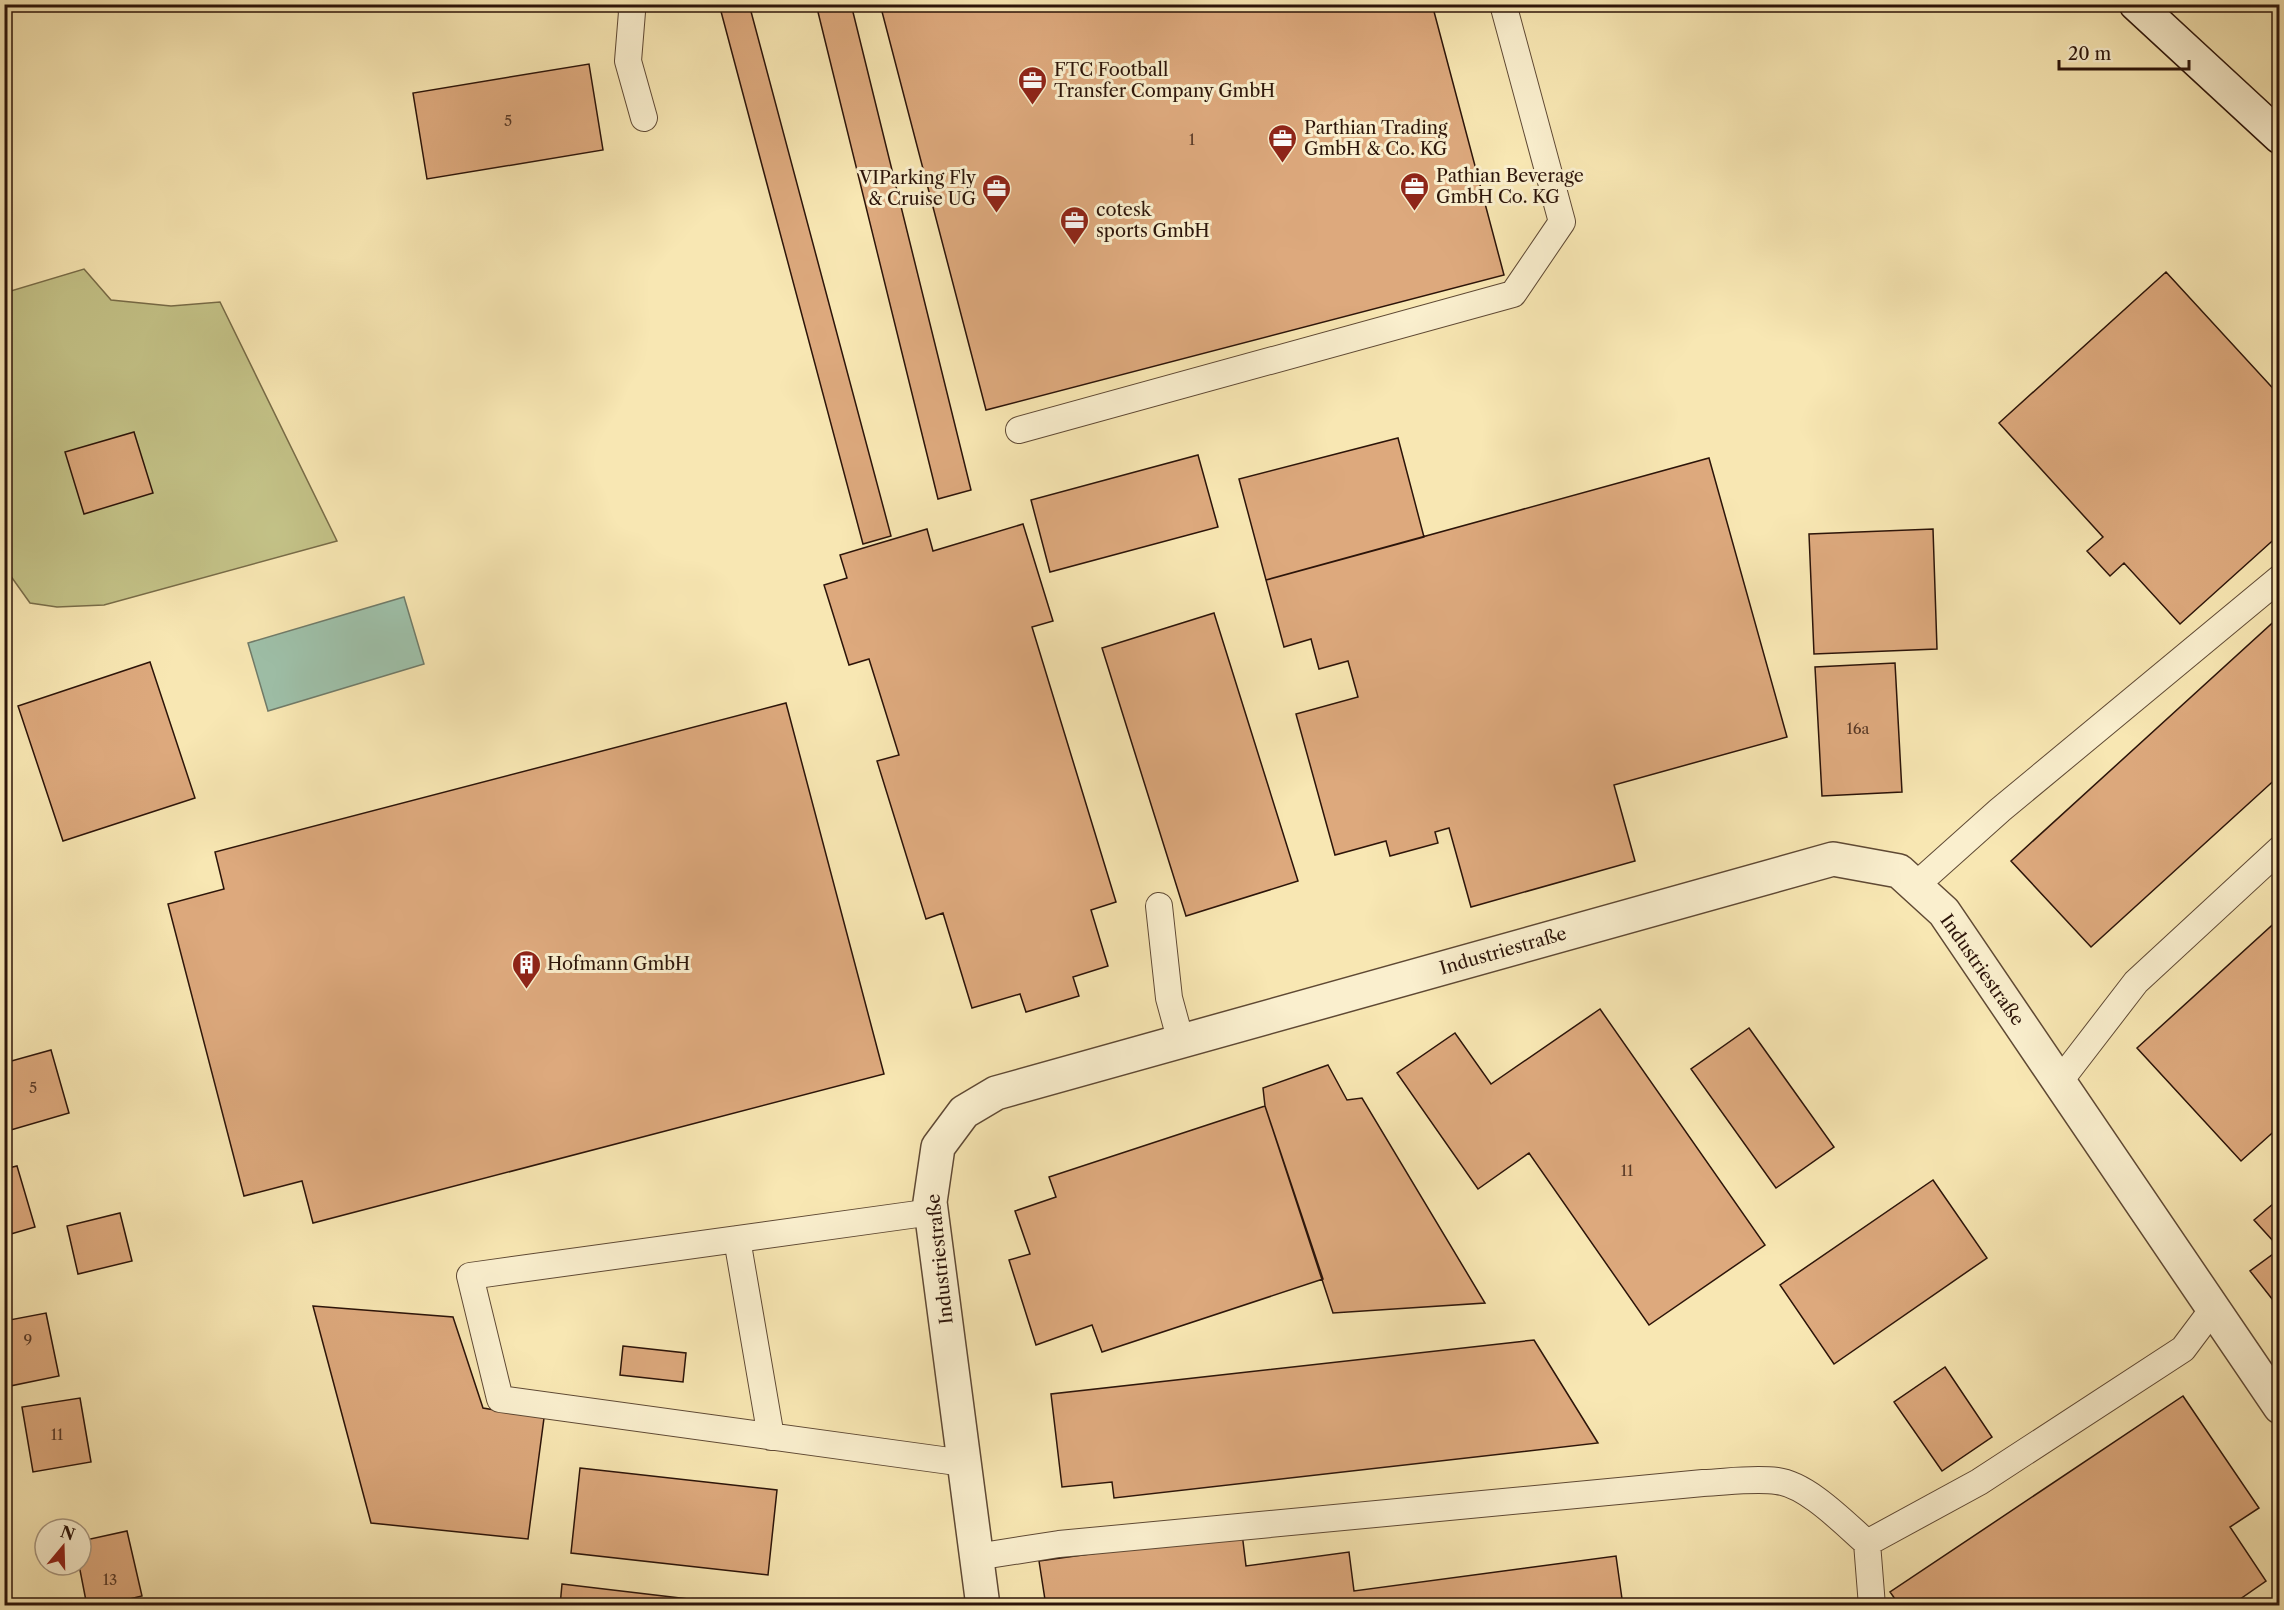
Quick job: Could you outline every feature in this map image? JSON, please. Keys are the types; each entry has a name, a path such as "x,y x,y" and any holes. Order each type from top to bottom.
{"street":[{"path":"2136,4 2280,137"},
{"name":"Industriestraße","path":"982,1605 930,1202 938,1147 964,1112 996,1094 1833,859 1899,871 1944,912 2280,1407"}],"lane":[{"path":"630,4 632,12 628,62 644,118"},
{"path":"1019,430 1513,294 1562,222 1503,4"},
{"path":"1915,886 2000,810 2280,578"},
{"path":"2059,1082 2136,982 2280,849"},
{"path":"1159,906 1169,998 1181,1042"},
{"path":"932,1212 470,1276 500,1399 964,1463"},
{"path":"737,1239 771,1437"},
{"path":"1867,1543 1979,1482 2183,1350 2213,1309"},
{"path":"976,1557 1059,1544 1144,1535 1703,1483 1779,1481 1814,1496 1867,1543 1872,1605"}],"shaded area":[{"path":"84,269 111,300 171,306 220,302 337,541 104,605 57,607 30,603 5,568 4,293"},
{"path":"404,597 424,664 268,711 248,643"}],"building":[{"path":"719,4 749,4 891,536 863,544"},
{"path":"816,4 851,4 971,490 938,499"},
{"path":"880,4 1432,4 1504,275 986,410"},
{"path":"589,64 603,150 427,179 413,93"},
{"path":"2166,272 2280,396 2280,534 2180,624 2124,563 2110,576 2087,551 2103,537 1999,423"},
{"path":"134,432 153,493 84,514 65,452"},
{"path":"1398,438 1424,537 1266,580 1239,479"},
{"path":"1198,455 1218,527 1050,572 1031,500"},
{"path":"1709,458 1787,737 1614,785 1635,861 1471,907 1449,828 1435,832 1438,843 1390,856 1386,841 1335,855 1296,714 1358,697 1348,661 1319,669 1311,639 1284,647 1266,580"},
{"path":"1023,524 1053,621 1032,627 1116,902 1091,910 1108,966 1073,977 1079,996 1026,1012 1020,994 972,1008 943,913 926,919 877,761 899,755 869,659 849,665 824,585 847,578 840,555 927,529 933,551"},
{"path":"1933,529 1937,649 1814,654 1809,534"},
{"path":"1214,613 1298,881 1186,916 1102,648"},
{"path":"2280,616 2280,775 2091,947 2011,861"},
{"path":"150,662 195,798 63,841 18,706"},
{"path":"1895,663 1902,792 1822,796 1815,667"},
{"name":"Hofmann GmbH","path":"786,703 884,1074 313,1223 302,1181 244,1196 168,904 224,889 215,852"},
{"path":"2280,918 2280,1126 2241,1161 2137,1048"},
{"path":"1600,1009 1765,1245 1649,1325 1529,1153 1478,1189 1397,1073 1455,1033 1491,1084"},
{"path":"1749,1028 1834,1147 1776,1188 1691,1069"},
{"path":"51,1050 69,1113 4,1132 4,1063"},
{"path":"1328,1065 1347,1100 1362,1098 1485,1303 1333,1313 1265,1106 1263,1088"},
{"path":"1265,1106 1323,1279 1102,1352 1092,1325 1036,1345 1009,1260 1030,1254 1015,1211 1056,1197 1049,1177"},
{"path":"17,1166 35,1227 4,1236 4,1169"},
{"path":"1933,1180 1987,1258 1834,1364 1780,1285"},
{"path":"2280,1198 2280,1237 2274,1242 2254,1220"},
{"path":"120,1213 132,1261 78,1274 67,1226"},
{"path":"2280,1249 2280,1309 2250,1271"},
{"path":"313,1306 453,1317 483,1408 544,1418 528,1539 371,1523"},
{"path":"46,1313 59,1376 10,1386 4,1360 4,1321"},
{"path":"1534,1340 1598,1443 1114,1498 1112,1482 1062,1487 1051,1394"},
{"path":"623,1346 686,1353 683,1382 620,1375"},
{"path":"1945,1367 1992,1437 1942,1471 1894,1402"},
{"path":"2183,1396 2259,1508 2230,1527 2266,1581 2230,1606 1900,1606 1890,1592"},
{"path":"80,1398 91,1462 33,1472 22,1407"},
{"path":"580,1468 777,1490 768,1575 571,1553"},
{"path":"127,1531 142,1596 100,1606 87,1606 81,1577 93,1577 93,1538"},
{"path":"1242,1533 1246,1566 1349,1552 1354,1591 1616,1556 1623,1606 1046,1606 1039,1561"},
{"path":"562,1584 748,1606 560,1606"}],"place":[{"name":"FTC Football Transfer Company GmbH","path":"1033,106"},
{"name":"Parthian Trading GmbH & Co. KG","path":"1283,164"},
{"name":"Pathian Beverage GmbH Co. KG","path":"1415,212"},
{"name":"VIParking Fly & Cruise UG","path":"997,214"},
{"name":"cotesk sports GmbH","path":"1075,246"},
{"name":"Hofmann GmbH","path":"526,990"}]}
